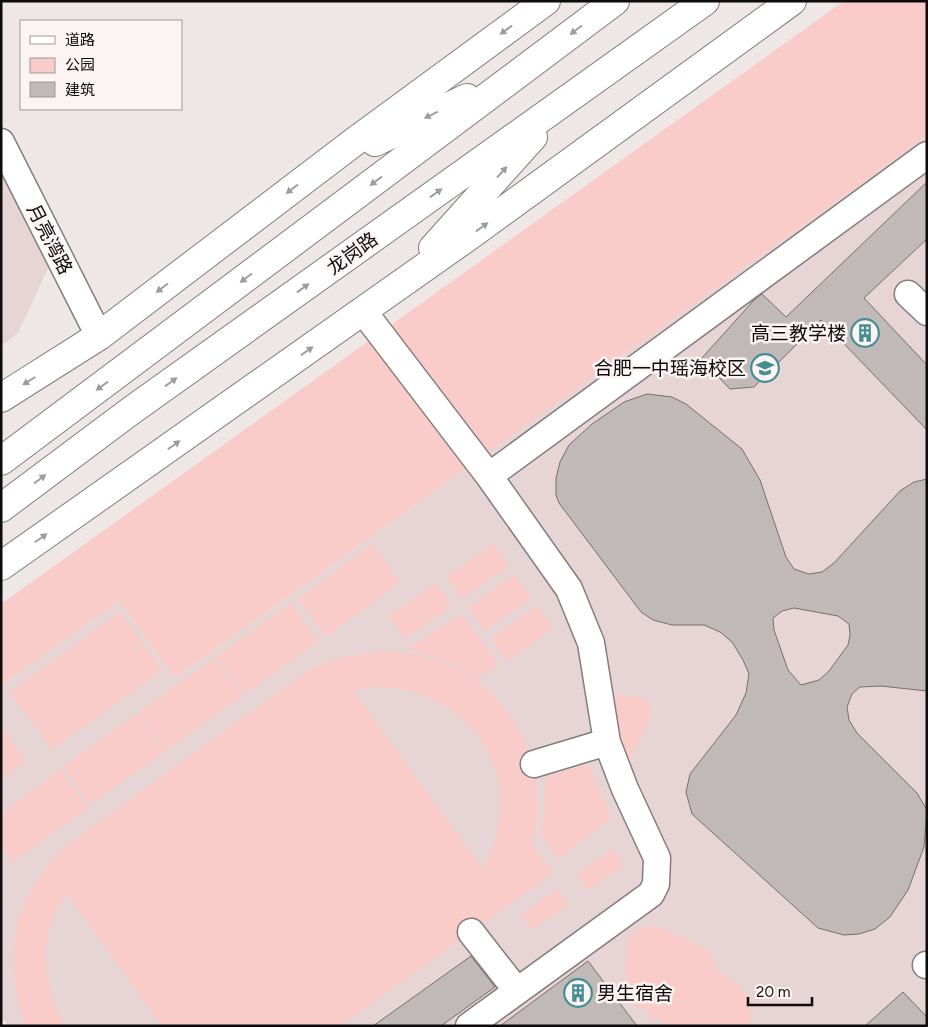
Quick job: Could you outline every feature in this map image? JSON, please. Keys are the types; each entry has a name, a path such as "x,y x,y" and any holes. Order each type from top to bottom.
{"main road":[{"path":"1,398 100,336 318,169 546,1"},
{"path":"1,461 615,1"},
{"name":"龙岗路","path":"1,508 132,410 705,1"},
{"path":"1,566 398,286 792,1"},
{"path":"318,169 522,71"},
{"path":"398,286 569,98"}],"street":[{"name":"月亮湾路","path":"1,142 100,336"},
{"path":"489,476 927,154"},
{"path":"908,294 927,312"},
{"path":"363,311 489,476 569,589 591,643 607,742 624,789 657,858 656,884 650,894 469,1026"},
{"path":"534,764 607,742"},
{"path":"472,932 517,991"}],"shaded area":[{"name":"合肥一中瑶海校区","path":"927,136 927,1026 9,1026 1,1016 1,685 119,601 175,678"},
{"path":"1,174 49,266 18,333 1,346"}],"green space":[{"path":"844,1 927,1 927,136 175,678 119,601 1,685 1,604"},
{"path":"373,544 400,582 326,637 298,599"},
{"path":"493,544 509,566 462,599 446,577"},
{"path":"514,575 531,598 484,631 468,608"},
{"path":"436,583 452,606 405,639 389,616"},
{"path":"291,603 318,641 244,695 216,657"},
{"path":"537,606 553,628 507,661 491,639"},
{"path":"120,612 162,670 52,750 10,692"},
{"path":"462,614 499,664 478,679 453,663 406,649"},
{"path":"382,650 423,656 446,663 470,676 491,693 509,714 523,738 532,763 537,790 537,817 532,844 553,873 340,1026 162,1026 67,894 57,909 51,925 46,959 52,994 66,1026 25,1026 14,976 13,953 16,931 22,910 31,890 62,849 310,669 337,659","holes":["376,687 402,690 426,696 447,707 466,722 481,740 492,761 498,784 500,811 497,834 482,868 353,690"]},
{"path":"214,658 242,696 167,750 139,712"},
{"path":"606,693 637,696 651,703 649,722 626,766"},
{"path":"138,713 166,751 90,805 63,767"},
{"path":"4,730 26,761 1,779 1,732"},
{"path":"588,764 612,818 559,858 541,835 547,776"},
{"path":"61,770 88,808 13,862 1,845 1,813"},
{"path":"613,849 624,865 588,890 577,874"},
{"path":"557,889 568,905 532,930 520,915"},
{"path":"654,925 700,945 712,955 717,970 737,983 747,996 752,1017 750,1026 666,1026 658,1018 653,1022 643,1006 636,1009 625,969 627,939 640,928"}],"building":[{"name":"高三教学楼","path":"927,182 927,239 864,298 927,365 927,430 821,320 754,387 730,389 701,359 754,300 762,294 786,317"},
{"path":"647,394 672,397 686,404 742,449 760,480 786,557 794,569 809,574 822,572 834,563 900,491 914,482 927,479 927,691 881,686 860,687 852,694 847,707 849,720 857,733 917,793 927,810 924,847 908,890 890,917 875,929 859,934 844,935 818,928 692,814 686,792 690,774 736,715 746,693 749,674 732,642 720,632 704,625 672,625 653,620 641,612 559,503 556,495 556,478 560,462 569,445 592,424 624,402","holes":["794,608 838,616 849,624 850,635 848,645 829,671 819,680 801,685 788,670 774,630 773,618 782,611"]},
{"path":"471,956 495,987 441,1026 373,1026"},
{"name":"男生宿舍","path":"588,961 637,1026 500,1026"},
{"path":"903,992 927,1017 927,1026 865,1026"}],"place":[{"name":"高三教学楼","path":"865,333"},
{"name":"合肥一中瑶海校区","path":"765,368"},
{"name":"男生宿舍","path":"578,993"}]}
